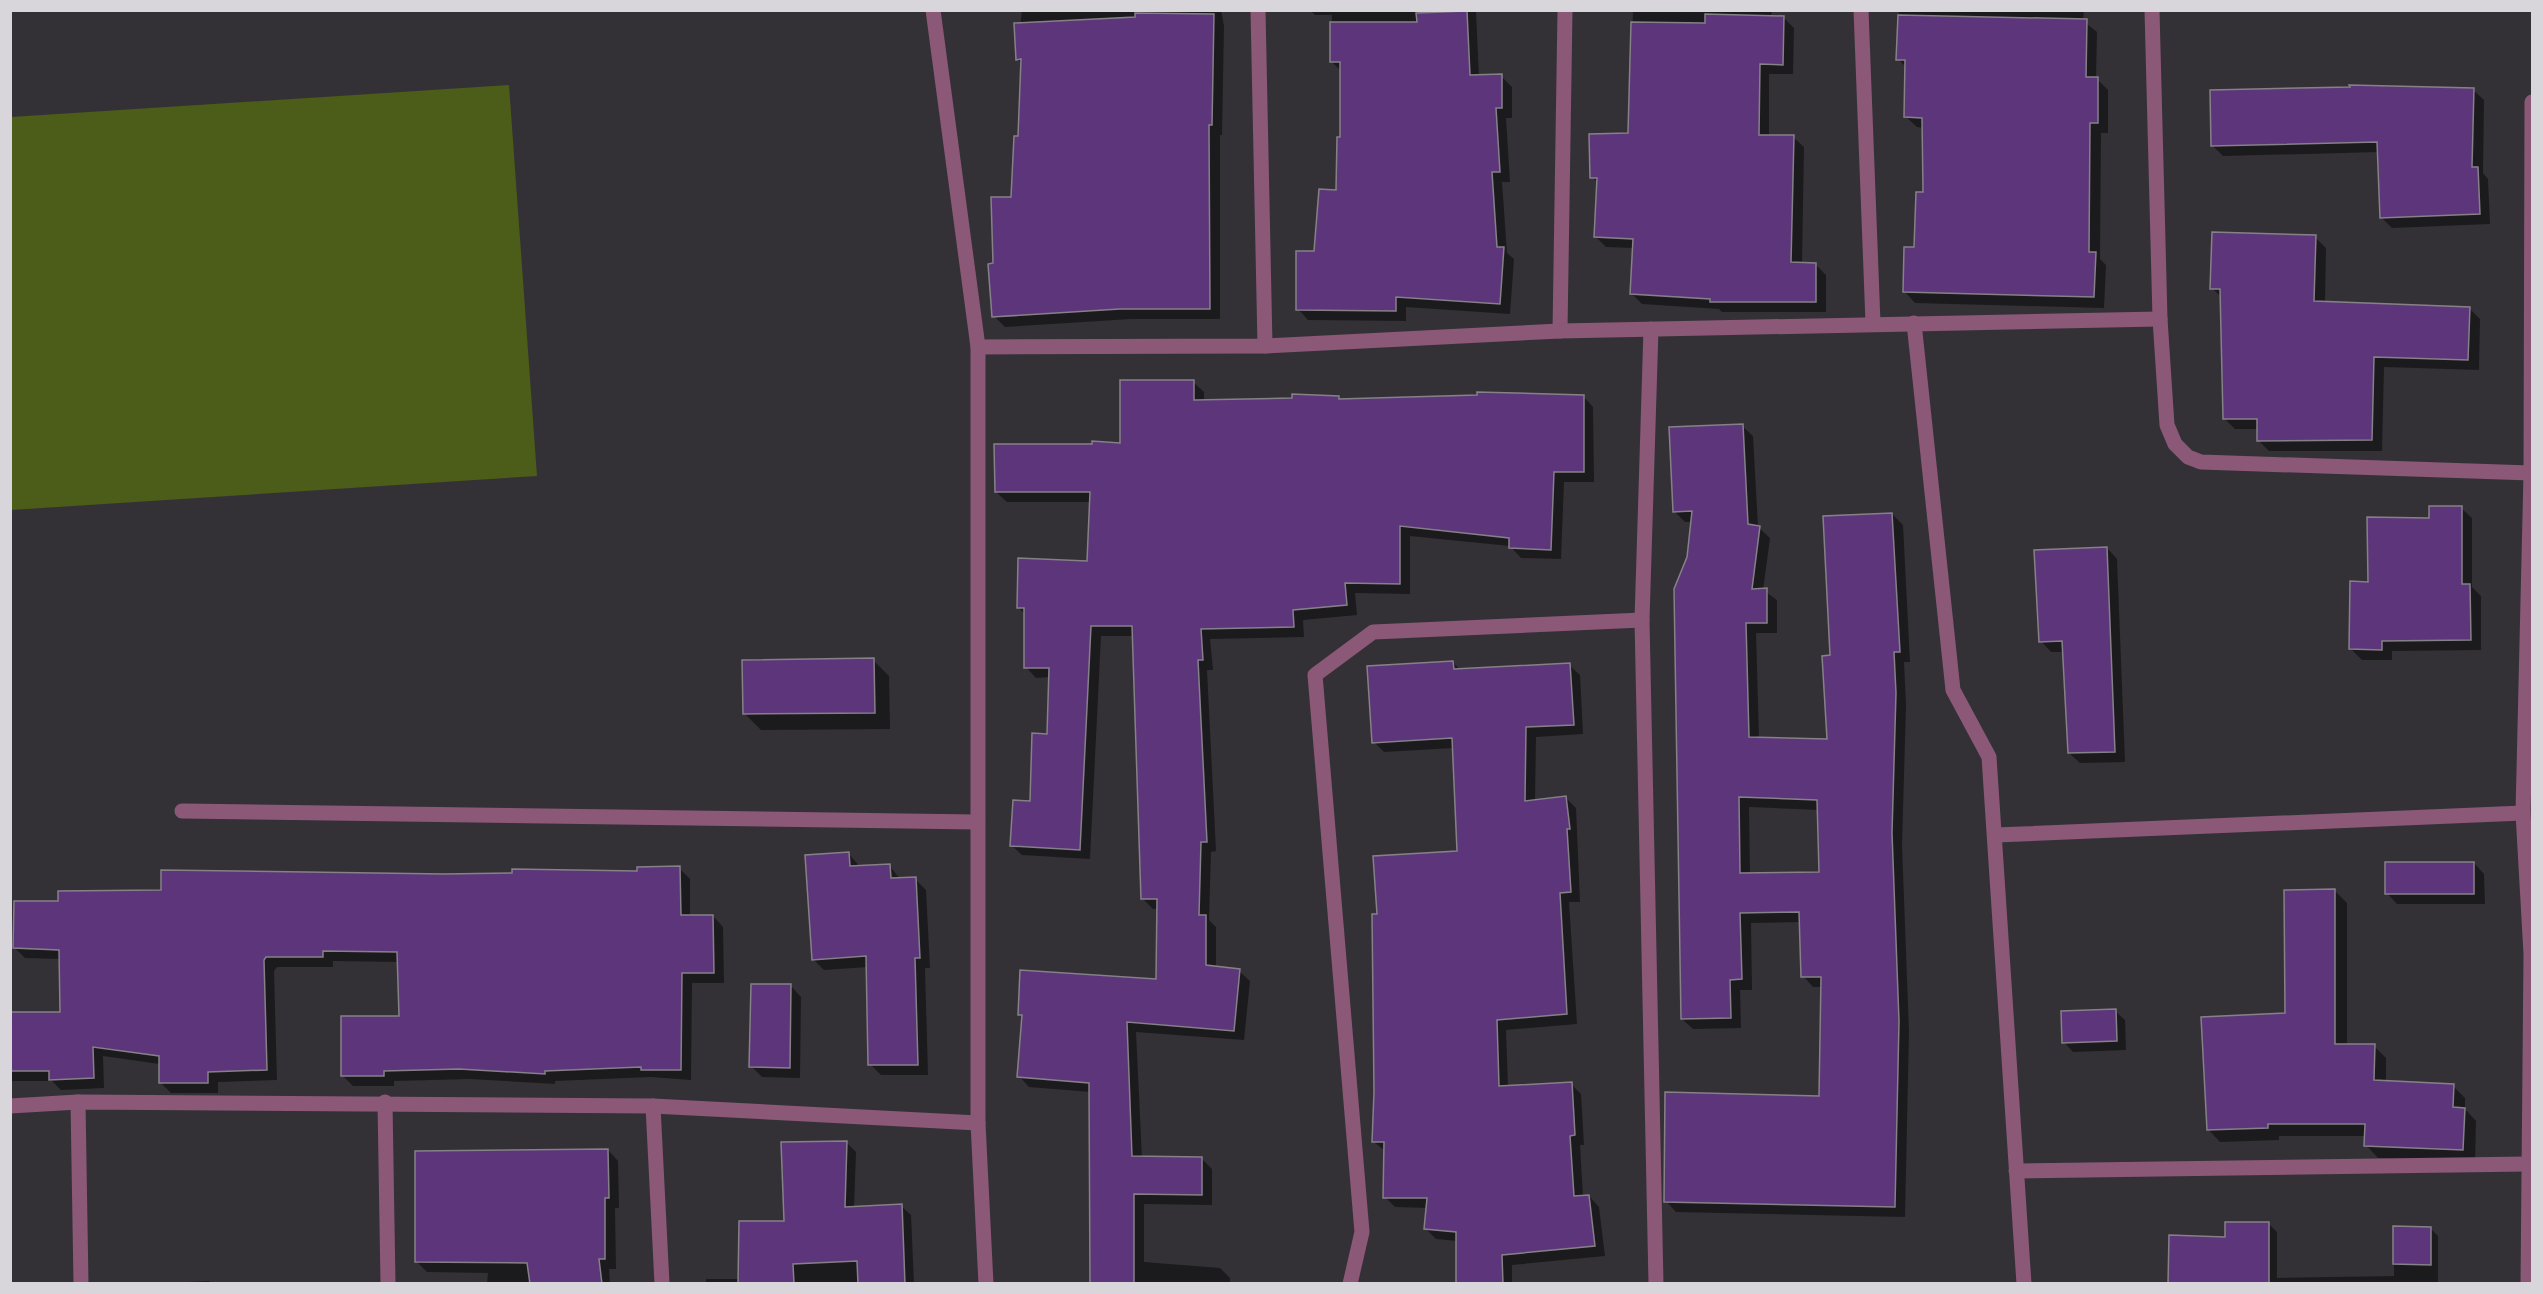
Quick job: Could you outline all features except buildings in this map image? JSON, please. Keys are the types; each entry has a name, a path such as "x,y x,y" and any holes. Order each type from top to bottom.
{"street":[{"path":"933,10 978,347 978,1123 986,1284"},
{"path":"1258,10 1265,346"},
{"path":"1560,331 1565,10"},
{"path":"1861,10 1872,323"},
{"path":"2152,10 2160,319 2167,425 2175,444 2188,457 2201,462 2530,473"},
{"path":"2528,1284 2532,954 2523,813 2530,473 2532,102"},
{"path":"978,347 1265,346 1560,331 2160,319"},
{"path":"1914,323 1953,690 1989,757 1996,835 2024,1284"},
{"path":"1651,329 1642,620 1656,1284"},
{"path":"1350,1284 1362,1232 1315,675 1373,632 1642,620"},
{"path":"182,811 977,822"},
{"path":"1996,835 2523,813"},
{"path":"10,1106 78,1102 385,1102 653,1106 978,1123"},
{"path":"78,1102 81,1284"},
{"path":"385,1102 388,1284"},
{"path":"653,1106 662,1284"},
{"path":"2016,1171 2528,1164"}],"green space":[{"path":"509,85 537,476 11,510 11,117"}]}
